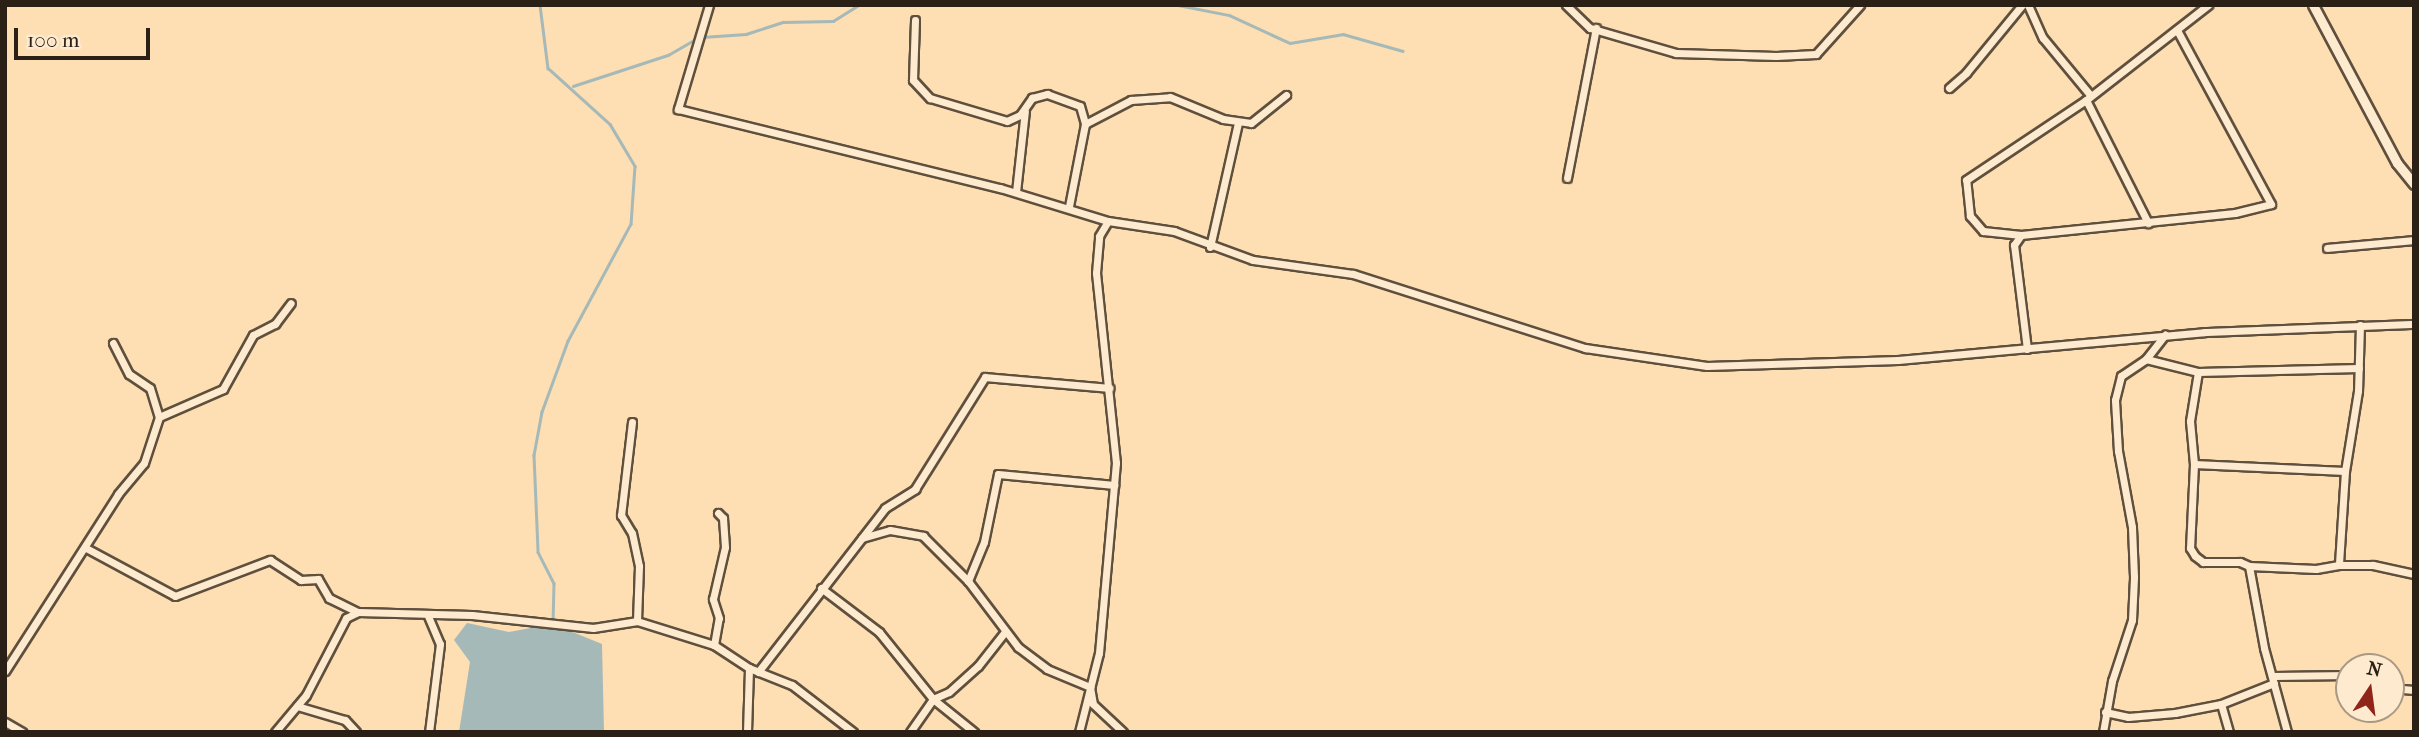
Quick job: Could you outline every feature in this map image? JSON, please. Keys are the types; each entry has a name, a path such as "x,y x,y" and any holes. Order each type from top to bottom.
{"street":[{"path":"709,5 678,109 1016,192 1069,206 1108,221 1174,231 1210,247 1254,260 1353,274 1531,334 1685,365 1898,360 2165,335 2414,324"},
{"path":"1566,5 1590,28 1676,53 1816,54 1860,5"},
{"path":"1949,88 1966,74 2022,5"},
{"path":"2028,5 2043,38 2088,98 2148,223"},
{"path":"2177,30 2271,205 2235,214 2021,235 1983,231 1970,216 1966,180 2088,98 2208,5"},
{"path":"2312,5 2397,163 2414,184"},
{"path":"915,20 914,80 930,98 1007,121 1025,110"},
{"path":"1567,178 1596,28"},
{"path":"1016,192 1025,110 1032,98 1057,95 1080,106 1085,124 1069,206"},
{"path":"1085,124 1131,100 1170,97 1238,123 1258,120 1286,95"},
{"path":"1210,247 1238,123"},
{"path":"1079,732 1101,633 1107,528 1114,485 1110,388 1096,273 1099,236 1108,221"},
{"path":"2021,235 2014,245 2027,349"},
{"path":"2327,248 2414,240"},
{"path":"159,418 223,389 253,335 275,324 291,303"},
{"path":"2339,565 2345,471 2359,368 2360,326"},
{"path":"2103,732 2105,712 2132,621 2134,577 2132,527 2118,451 2115,400 2121,376 2146,359 2165,335"},
{"path":"5,671 118,494 144,463 159,418 150,388 129,374 113,343"},
{"path":"2146,359 2198,372 2359,368"},
{"path":"2198,372 2190,421 2194,464 2190,548 2194,556 2203,562 2240,562 2249,566 2316,569 2339,565 2373,565 2414,574"},
{"path":"758,672 885,508 915,489 985,377 1110,388"},
{"path":"632,422 621,515 638,557 637,621"},
{"path":"2194,464 2345,471"},
{"path":"968,581 984,542 998,474 1114,485"},
{"path":"714,645 719,618 713,599 725,547 723,518 718,513"},
{"path":"861,538 890,530 922,536 968,581 1004,633 1047,669 1090,687"},
{"path":"86,548 175,596 270,560 301,580 318,579 329,597 358,612 428,616 472,615 547,624 613,627 637,621 714,645 749,668 792,685 853,732"},
{"path":"2249,566 2287,732"},
{"path":"821,588 849,614 879,632 933,699 974,732"},
{"path":"275,732 297,706 346,618 358,612"},
{"path":"428,616 440,644 429,732"},
{"path":"910,732 933,699 949,692 978,666 1004,633"},
{"path":"747,732 745,690 749,668"},
{"path":"2105,712 2127,717 2221,704 2274,679 2335,676"},
{"path":"1090,687 1093,704 1123,732"},
{"path":"2221,704 2229,732"},
{"path":"297,706 345,720 356,732"},
{"path":"5,722 22,732"}],"shaded area":[{"path":"467,623 509,632 536,627 570,631 602,644 604,732 459,732 470,662 454,640"}],"waterway":[{"path":"540,5 548,68 610,124 635,166 631,224 568,341 542,412 534,455 538,552 554,583 553,624"},
{"path":"702,37 746,34 783,22 833,21 859,5"},
{"path":"1178,5 1229,15 1290,43 1343,34 1403,51"},
{"path":"573,86 668,55 696,39"}]}
